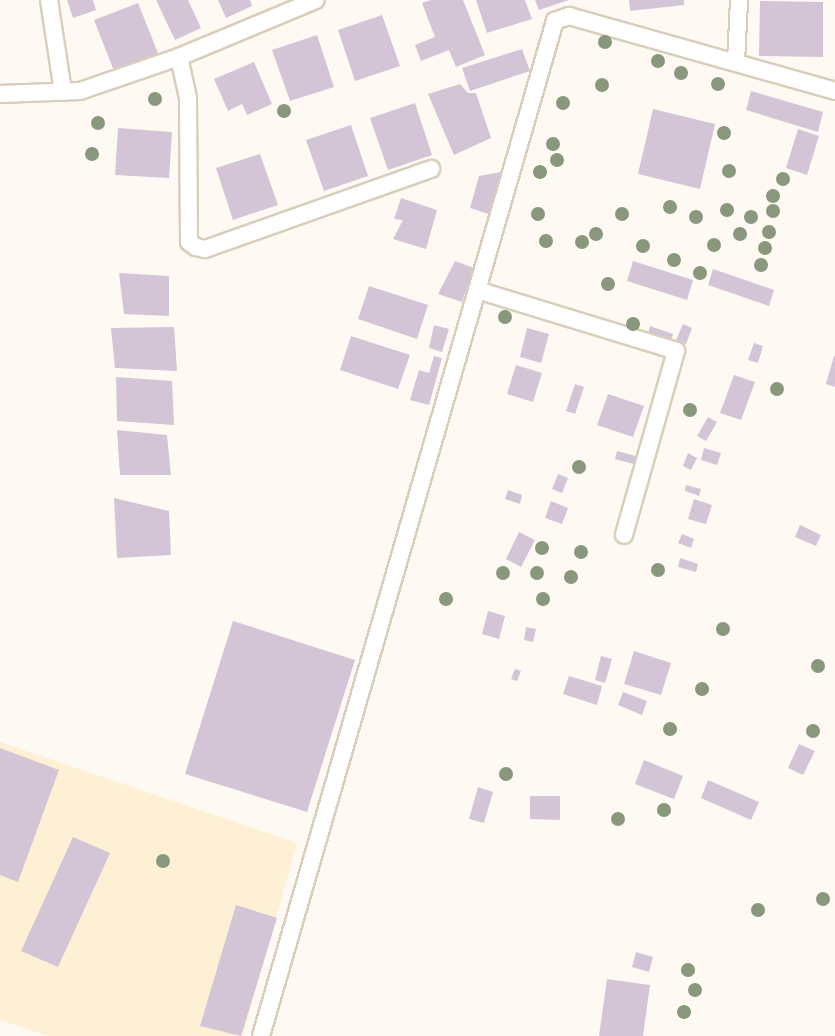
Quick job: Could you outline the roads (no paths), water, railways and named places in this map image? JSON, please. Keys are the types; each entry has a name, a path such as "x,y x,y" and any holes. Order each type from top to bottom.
{"street":[{"path":"49,0 63,92"},
{"path":"0,94 63,92 179,57 316,0"},
{"path":"736,62 739,0"},
{"path":"261,1036 555,21 569,16 835,91"},
{"path":"179,57 188,98 189,242 196,247 205,249 431,169"},
{"path":"477,290 676,351 624,535"}]}
